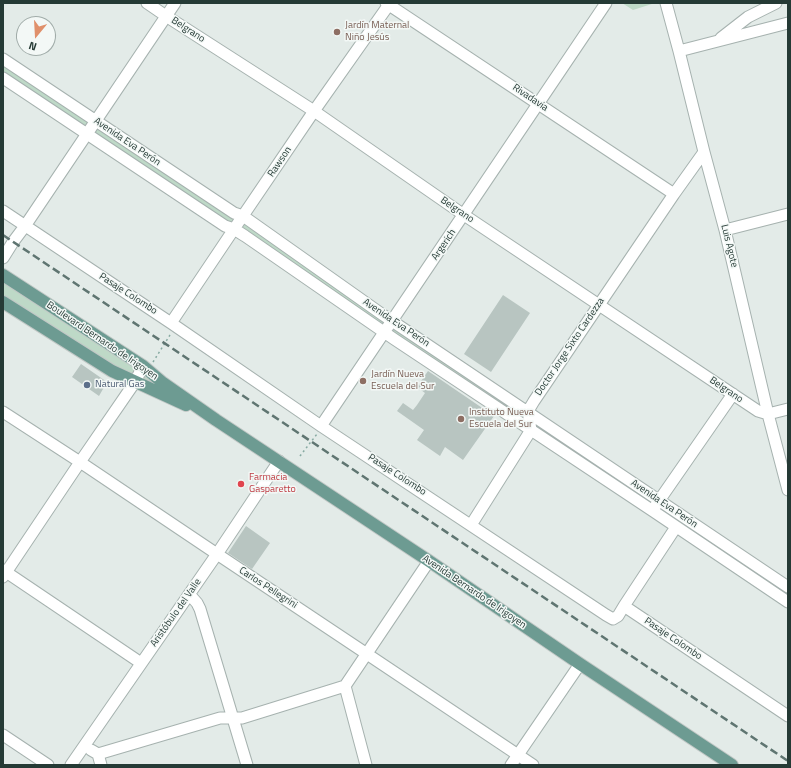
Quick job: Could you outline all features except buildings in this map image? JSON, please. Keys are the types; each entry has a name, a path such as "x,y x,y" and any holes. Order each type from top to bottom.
{"main road":[{"name":"Boulevard Bernardo de Irigoyen","path":"3,276 143,366 216,420"},
{"name":"Boulevard Bernardo de Irigoyen","path":"3,302 112,371 216,420"},
{"name":"Avenida Bernardo de Irigoyen","path":"216,420 732,765"}],"street":[{"name":"Belgrano","path":"147,3 314,111 464,215 758,411 768,414"},
{"path":"3,258 175,3"},
{"name":"Argerich","path":"322,426 606,3"},
{"name":"Luis Agote","path":"666,3 680,51 704,152 725,230 768,414 788,490"},
{"path":"717,41 748,17 776,3"},
{"name":"Rivadavia","path":"389,4 674,194"},
{"name":"Rawson","path":"172,323 314,111 389,4"},
{"path":"680,51 788,23"},
{"name":"Avenida Eva Perón","path":"3,59 234,213 243,216 393,321 788,587"},
{"name":"Avenida Eva Perón","path":"3,78 225,226 234,229 788,602"},
{"name":"Doctor Jorge Sixto Cardezza","path":"528,411 598,305 704,152"},
{"name":"Pasaje Colombo","path":"3,211 172,323 322,426 613,618 618,616 624,606 788,716"},
{"path":"725,230 788,214"},
{"path":"141,663 4,573 135,382 143,366"},
{"path":"652,511 733,394"},
{"path":"768,414 788,409"},
{"path":"471,525 531,430 528,411"},
{"name":"Carlos Pellegrini","path":"3,412 533,765"},
{"name":"Aristóbulo del Valle","path":"72,765 279,461"},
{"path":"624,606 676,526"},
{"path":"98,754 220,718 242,718 346,686 429,561"},
{"path":"189,594 200,609 247,765"},
{"path":"511,765 580,664"},
{"path":"346,686 366,765"},
{"path":"3,735 48,765"},
{"path":"85,746 98,754 101,765"}],"path":[{"path":"143,366 154,362 170,335 172,323"},
{"path":"300,456 322,426"}],"green space":[{"path":"622,3 655,3 633,10"},
{"path":"3,62 788,589 788,595 665,515 3,73"},
{"path":"3,275 216,420 121,376 3,302"}],"railway":[{"path":"3,235 788,761"}],"place":[{"name":"Jardín Maternal Niño Jesús","path":"337,32"},
{"name":"Jardín Nueva Escuela del Sur","path":"363,381"},
{"name":"Natural Gas","path":"87,385"},
{"name":"Instituto Nueva Escuela del Sur","path":"461,419"},
{"name":"Farmacia Gasparetto","path":"241,484"}]}
